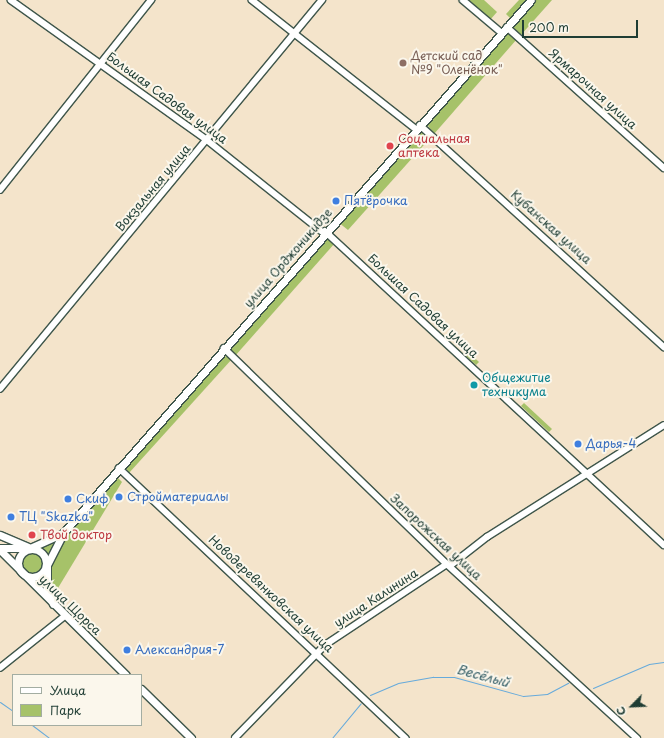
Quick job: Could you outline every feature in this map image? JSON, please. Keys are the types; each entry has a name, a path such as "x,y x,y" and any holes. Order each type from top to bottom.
{"main road":[{"name":"улица Орджоникидзе","path":"63,533 325,232 419,128 531,0"},
{"path":"63,533 46,565 37,576 22,573 18,559 30,548 63,533"},
{"path":"0,535 42,552 46,565 47,588 53,604"},
{"path":"0,549 30,548"},
{"name":"улица Щорса","path":"0,549 22,573 125,674"},
{"path":"142,690 191,738"}],"street":[{"name":"Большая Садовая улица","path":"11,0 207,140 325,232 590,474 664,545"},
{"path":"0,190 151,0"},
{"name":"Кубанская улица","path":"252,0 294,34 419,128 664,347"},
{"name":"Вокзальная улица","path":"0,390 322,0"},
{"path":"463,0 502,33"},
{"name":"Ярмарочная улица","path":"507,27 664,168"},
{"name":"Запорожская улица","path":"224,348 448,565 637,738"},
{"name":"улица Калинина","path":"235,738 317,652 448,565 487,537 590,474 664,425"},
{"name":"Новодеревянковская улица","path":"119,468 317,652 406,738"},
{"path":"0,668 65,616"}],"green space":[{"path":"465,0 484,0 497,12 490,20"},
{"path":"519,0 527,0 510,18 506,14"},
{"path":"535,0 552,0 520,36 512,25"},
{"path":"506,32 517,39 434,134 426,123"},
{"path":"419,131 431,137 348,230 338,222"},
{"path":"326,235 335,243 235,356 229,346"},
{"path":"467,351 479,362 476,365 464,354"},
{"path":"222,355 232,359 129,473 125,467"},
{"path":"524,403 552,429 549,432 521,406"},
{"path":"117,477 122,482 52,598 49,566 65,535"},
{"path":"57,539 48,555 40,547"},
{"path":"32,551 40,554 43,562 40,570 32,573 24,570 21,562 24,554"}],"waterway":[{"name":"Весёлый","path":"593,688 649,664 664,662"},
{"name":"Весёлый","path":"370,695 398,683 433,677 454,677 523,696 547,694 568,683"},
{"name":"Весёлый","path":"0,702 12,710"},
{"name":"Весёлый","path":"332,738 361,703"},
{"name":"Весёлый","path":"33,726 49,738"}],"place":[{"name":"Детский сад №9 \"Оленёнок\"","path":"403,63"},
{"name":"Социальная аптека","path":"390,146"},
{"name":"Пятёрочка","path":"336,201"},
{"name":"Общежитие техникума","path":"474,385"},
{"name":"Дарья-4","path":"578,444"},
{"name":"Стройматериалы","path":"119,497"},
{"name":"Скиф","path":"68,499"},
{"name":"ТЦ \"Skazka\"","path":"11,517"},
{"name":"Твой доктор","path":"32,535"},
{"name":"Александрия-7","path":"127,650"}]}
